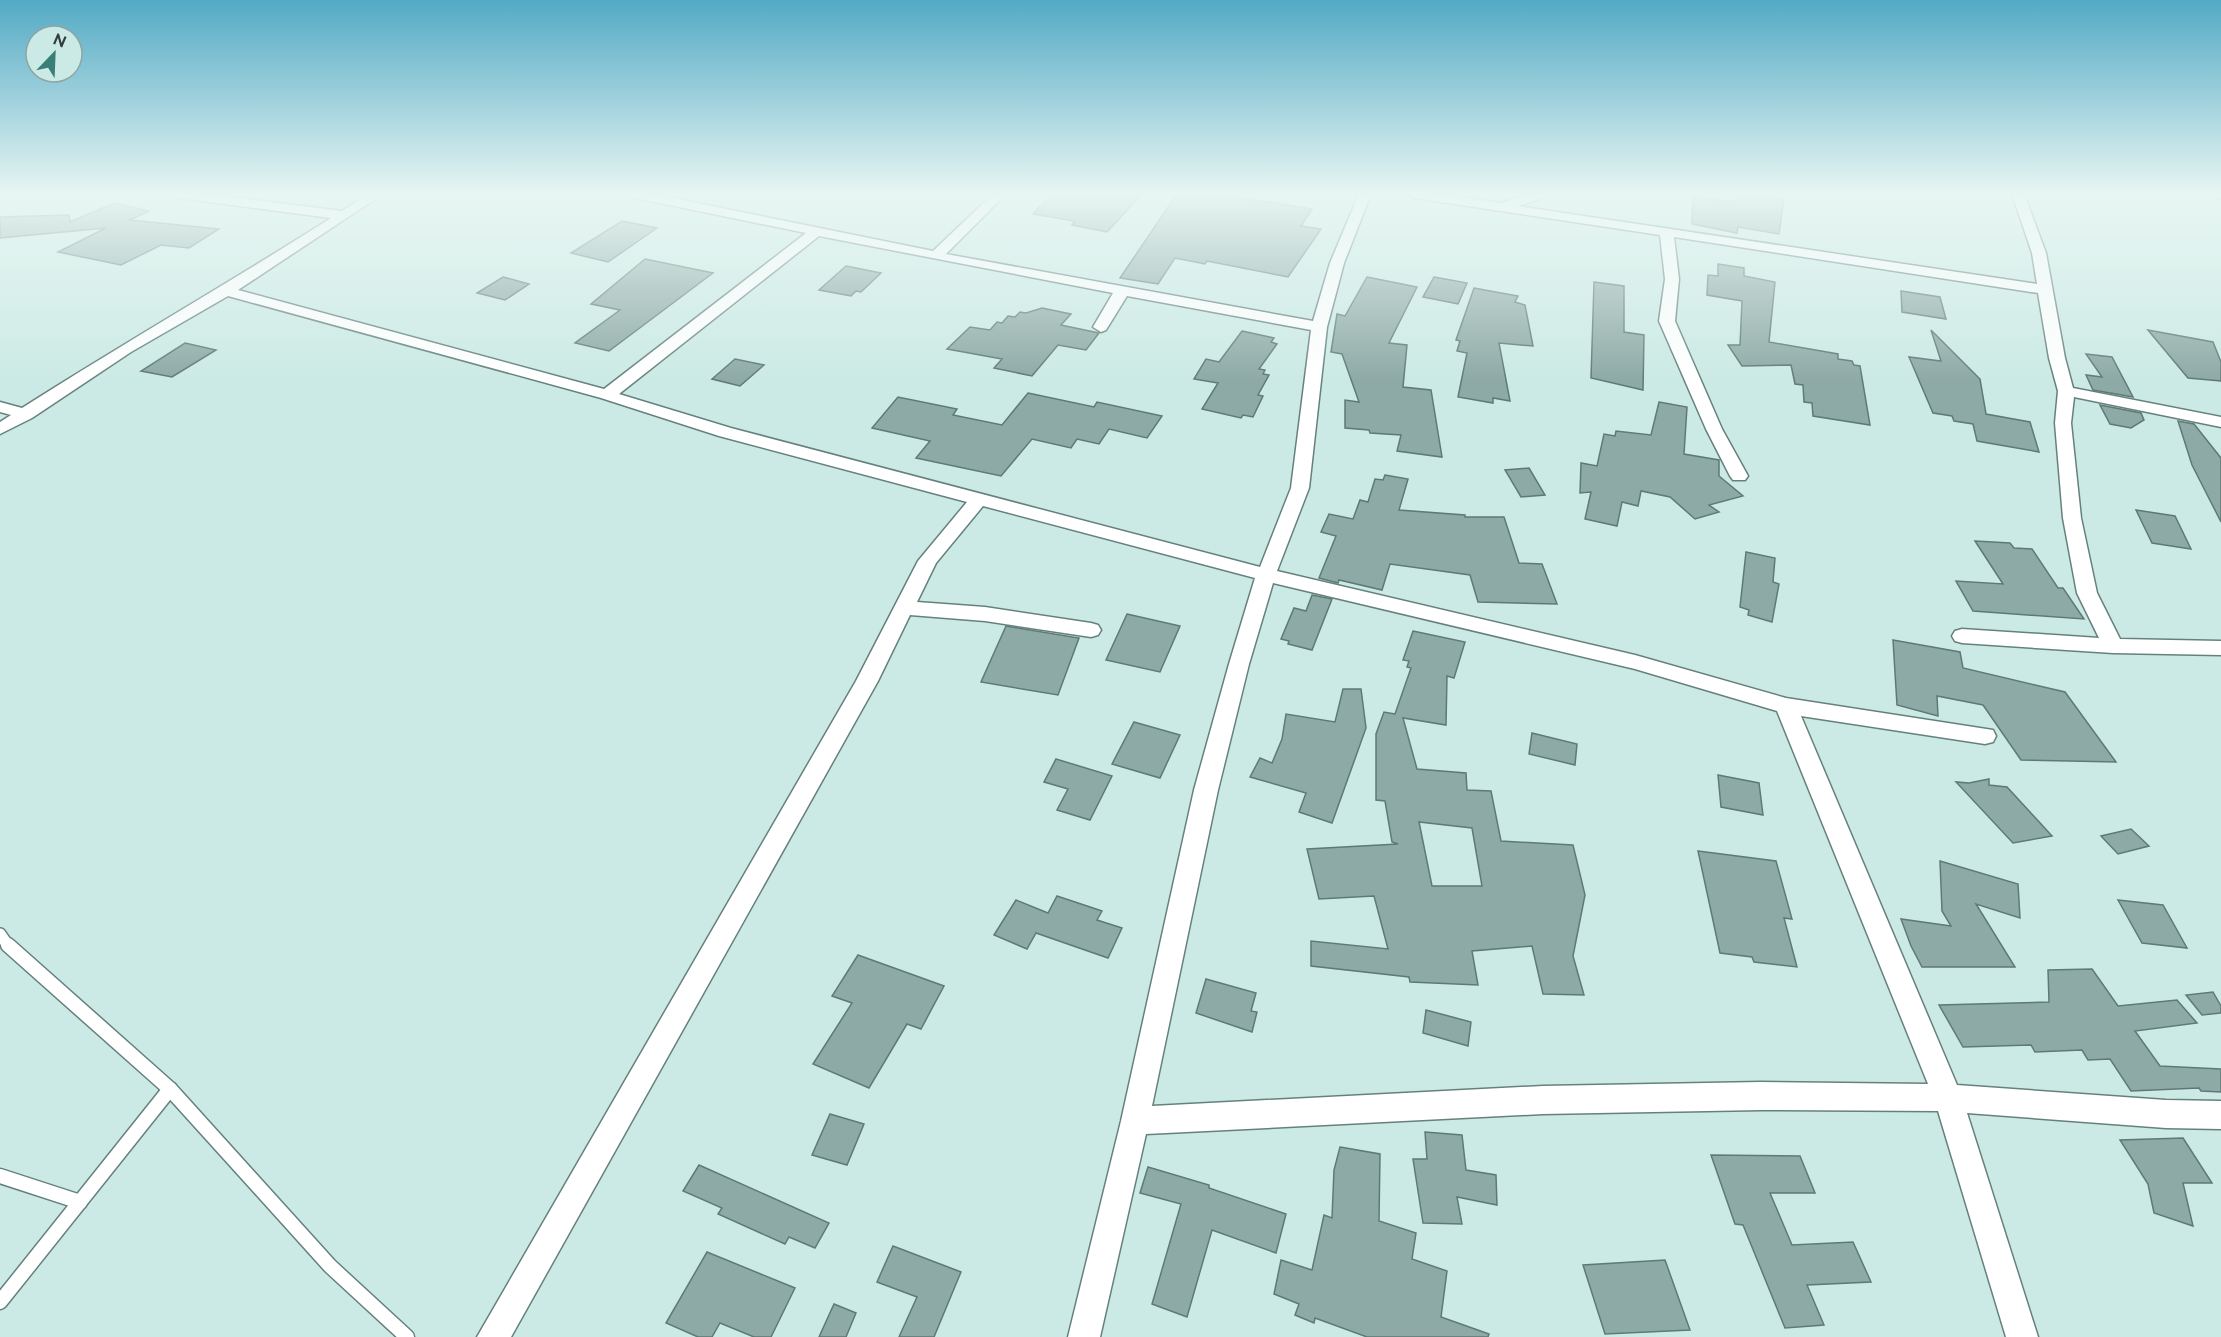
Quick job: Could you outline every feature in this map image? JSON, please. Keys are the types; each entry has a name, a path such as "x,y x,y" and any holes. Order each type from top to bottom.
{"street":[{"path":"0,429 126,349 226,291 280,256"},
{"path":"607,395 785,256"},
{"path":"938,256 1319,327"},
{"path":"1084,1337 1135,1121 1206,790 1239,664 1266,574 1300,488 1319,327 1340,256"},
{"path":"1669,256 1672,279 1667,321 1714,429 1739,476"},
{"path":"1820,256 2044,289"},
{"path":"2039,256 2044,289 2066,391 2063,423 2072,518 2087,593 2113,646"},
{"path":"226,291 607,395 725,432 1266,574 1635,662 1786,706 1984,736"},
{"path":"1101,327 1122,291"},
{"path":"2066,391 2221,422"},
{"path":"0,406 26,414"},
{"path":"493,1337 867,681 928,561 980,498"},
{"path":"903,608 985,614 1091,630"},
{"path":"1962,636 2113,646 2221,648"},
{"path":"1786,706 1948,1098 2022,1337"},
{"path":"1135,1121 1543,1100 1761,1096 1948,1098 2166,1114 2221,1115"}],"lane":[{"path":"0,934 4,942 170,1089 330,1266 407,1337"},
{"path":"0,1302 170,1089"},
{"path":"0,1176 80,1202"}],"building":[{"path":"79,256 138,256 121,265"},
{"path":"585,256 616,256 608,262"},
{"path":"1135,256 1302,256 1288,277 1207,261 1205,264 1175,258 1158,284 1120,278"},
{"path":"645,259 713,273 609,351 575,343 620,310 591,304"},
{"path":"1718,264 1744,268 1744,276 1775,282 1769,342 1838,354 1838,359 1852,361 1854,365 1860,366 1870,425 1813,416 1812,403 1804,402 1803,385 1795,384 1791,365 1742,366 1728,345 1740,345 1742,301 1707,295 1708,275 1718,276"},
{"path":"846,266 881,273 861,292 856,291 851,296 819,290"},
{"path":"503,277 529,284 505,300 477,293"},
{"path":"1367,277 1417,287 1389,343 1407,345 1403,387 1431,390 1442,457 1397,451 1401,435 1370,433 1369,430 1345,428 1345,400 1359,402 1342,354 1331,352 1337,314 1345,316"},
{"path":"1434,277 1467,283 1458,304 1423,297"},
{"path":"1594,282 1624,286 1624,332 1644,335 1643,390 1591,378"},
{"path":"1474,288 1518,296 1515,302 1525,305 1533,346 1499,343 1510,401 1493,398 1493,403 1458,397 1467,353 1457,351 1460,341 1456,340"},
{"path":"1901,291 1940,297 1946,319 1902,312"},
{"path":"1042,308 1071,314 1061,325 1099,333 1086,350 1058,345 1032,376 994,368 1002,359 947,349 970,327 990,330 997,322 1002,323 1008,316 1015,317 1020,312 1026,313"},
{"path":"1931,330 1980,379 1986,414 2030,422 2039,452 1977,441 1973,424 1954,421 1952,416 1933,413 1909,357 1941,361"},
{"path":"2148,330 2213,342 2221,362 2221,381 2188,378"},
{"path":"1242,331 1274,338 1271,342 1277,344 1259,369 1265,370 1263,374 1269,375 1258,395 1263,396 1253,417 1243,415 1241,418 1202,409 1218,383 1194,379 1206,359 1219,362"},
{"path":"185,343 216,350 172,377 141,371"},
{"path":"2086,354 2112,357 2133,397 2093,390 2086,375 2102,377"},
{"path":"735,359 764,365 740,386 712,379"},
{"path":"1028,393 1094,407 1097,402 1162,416 1147,438 1109,429 1099,444 1077,439 1071,448 1032,439 1001,476 916,458 930,441 872,428 898,397 957,409 953,415 1002,425"},
{"path":"1659,402 1687,407 1684,454 1719,460 1719,476 1743,496 1709,505 1719,512 1695,519 1670,497 1641,491 1638,506 1622,502 1617,526 1585,519 1591,492 1580,493 1581,463 1597,466 1604,434 1615,436 1616,431 1651,435"},
{"path":"2100,405 2141,413 2144,420 2131,428 2110,424"},
{"path":"2178,421 2194,424 2221,458 2221,522 2192,465"},
{"path":"1529,468 1545,495 1521,497 1505,470"},
{"path":"1385,475 1408,479 1399,510 1465,515 1465,517 1504,517 1519,563 1542,564 1557,604 1478,602 1470,575 1390,564 1382,590 1319,578 1336,536 1321,532 1329,514 1353,519 1360,500 1368,502 1375,479 1383,480"},
{"path":"2136,510 2175,516 2191,549 2152,543"},
{"path":"1975,541 2010,543 2014,548 2032,549 2058,588 2063,588 2084,619 1973,611 1956,581 2003,584"},
{"path":"1746,552 1775,558 1773,582 1779,584 1772,622 1748,615 1749,610 1740,607"},
{"path":"1312,595 1332,599 1312,650 1288,644 1289,641 1281,639 1294,608 1306,611"},
{"path":"1127,614 1180,626 1160,672 1106,660"},
{"path":"1006,626 1079,638 1058,695 981,682"},
{"path":"1413,631 1465,642 1454,678 1447,676 1446,725 1403,718 1417,769 1466,773 1467,790 1491,791 1501,841 1573,845 1585,895 1573,956 1584,995 1543,994 1532,946 1472,951 1478,985 1410,982 1409,977 1311,966 1311,941 1388,949 1374,896 1319,899 1307,849 1398,844 1392,842 1385,801 1376,800 1376,734 1384,712 1395,714 1411,668 1407,667 1409,661 1403,660","holes":["1419,822 1472,828 1482,886 1432,886"]},
{"path":"1893,640 1960,652 1963,668 2065,692 2116,762 2021,760 1983,705 1937,696 1938,716 1897,705"},
{"path":"1343,689 1361,689 1366,728 1332,823 1299,812 1306,793 1250,777 1260,758 1272,763 1282,739 1286,714 1335,722"},
{"path":"1134,722 1180,735 1160,778 1112,764"},
{"path":"1532,733 1577,744 1575,765 1529,754"},
{"path":"1056,759 1112,776 1090,820 1057,810 1068,789 1044,782"},
{"path":"1718,775 1759,783 1763,815 1721,807"},
{"path":"1989,779 1989,785 2007,787 2052,836 2013,843 1956,782 1969,783"},
{"path":"2131,829 2149,846 2118,854 2101,836"},
{"path":"1698,851 1776,861 1792,919 1784,918 1797,967 1754,962 1752,957 1720,953"},
{"path":"1940,861 2018,884 2020,918 1976,904 2015,967 1922,967 1901,919 1951,926 1942,911"},
{"path":"1057,896 1102,911 1097,920 1122,928 1108,958 1036,933 1027,949 994,935 1016,900 1048,913"},
{"path":"2118,900 2163,905 2187,948 2142,943"},
{"path":"858,955 944,986 921,1029 907,1024 869,1088 813,1064 852,1003 832,996"},
{"path":"2092,969 2118,1006 2177,1000 2197,1023 2135,1031 2160,1066 2221,1069 2221,1092 2201,1091 2199,1088 2131,1091 2110,1059 2088,1060 2082,1050 2035,1052 2031,1045 1963,1047 1939,1005 2049,1002 2048,970"},
{"path":"1206,979 1256,993 1251,1011 1257,1012 1252,1032 1196,1013"},
{"path":"2213,992 2221,1006 2221,1013 2202,1015 2186,995"},
{"path":"1426,1010 1471,1022 1468,1046 1423,1033"},
{"path":"830,1114 864,1124 847,1165 812,1155"},
{"path":"1425,1132 1462,1135 1466,1170 1496,1175 1497,1205 1457,1197 1462,1224 1423,1223 1413,1159 1427,1159"},
{"path":"2183,1138 2212,1183 2183,1183 2193,1226 2154,1213 2148,1184 2120,1140"},
{"path":"1340,1147 1380,1154 1379,1221 1416,1233 1412,1259 1447,1271 1441,1317 1489,1334 1488,1337 1367,1337 1315,1318 1314,1323 1295,1315 1299,1304 1274,1294 1281,1260 1312,1270 1324,1215 1332,1218 1334,1170"},
{"path":"1711,1155 1800,1156 1815,1193 1770,1193 1792,1245 1853,1242 1871,1282 1807,1285 1824,1325 1785,1328 1743,1225 1735,1224"},
{"path":"699,1165 829,1223 815,1248 789,1237 785,1244 718,1214 722,1208 683,1191"},
{"path":"1148,1167 1209,1185 1209,1188 1286,1214 1276,1253 1212,1230 1187,1317 1152,1304 1181,1204 1140,1193"},
{"path":"893,1246 961,1272 934,1337 899,1337 917,1297 877,1282"},
{"path":"707,1252 795,1288 771,1337 754,1337 720,1323 712,1337 698,1337 666,1323"},
{"path":"1665,1260 1690,1330 1605,1334 1583,1265"},
{"path":"834,1304 856,1313 846,1337 819,1337"}]}
